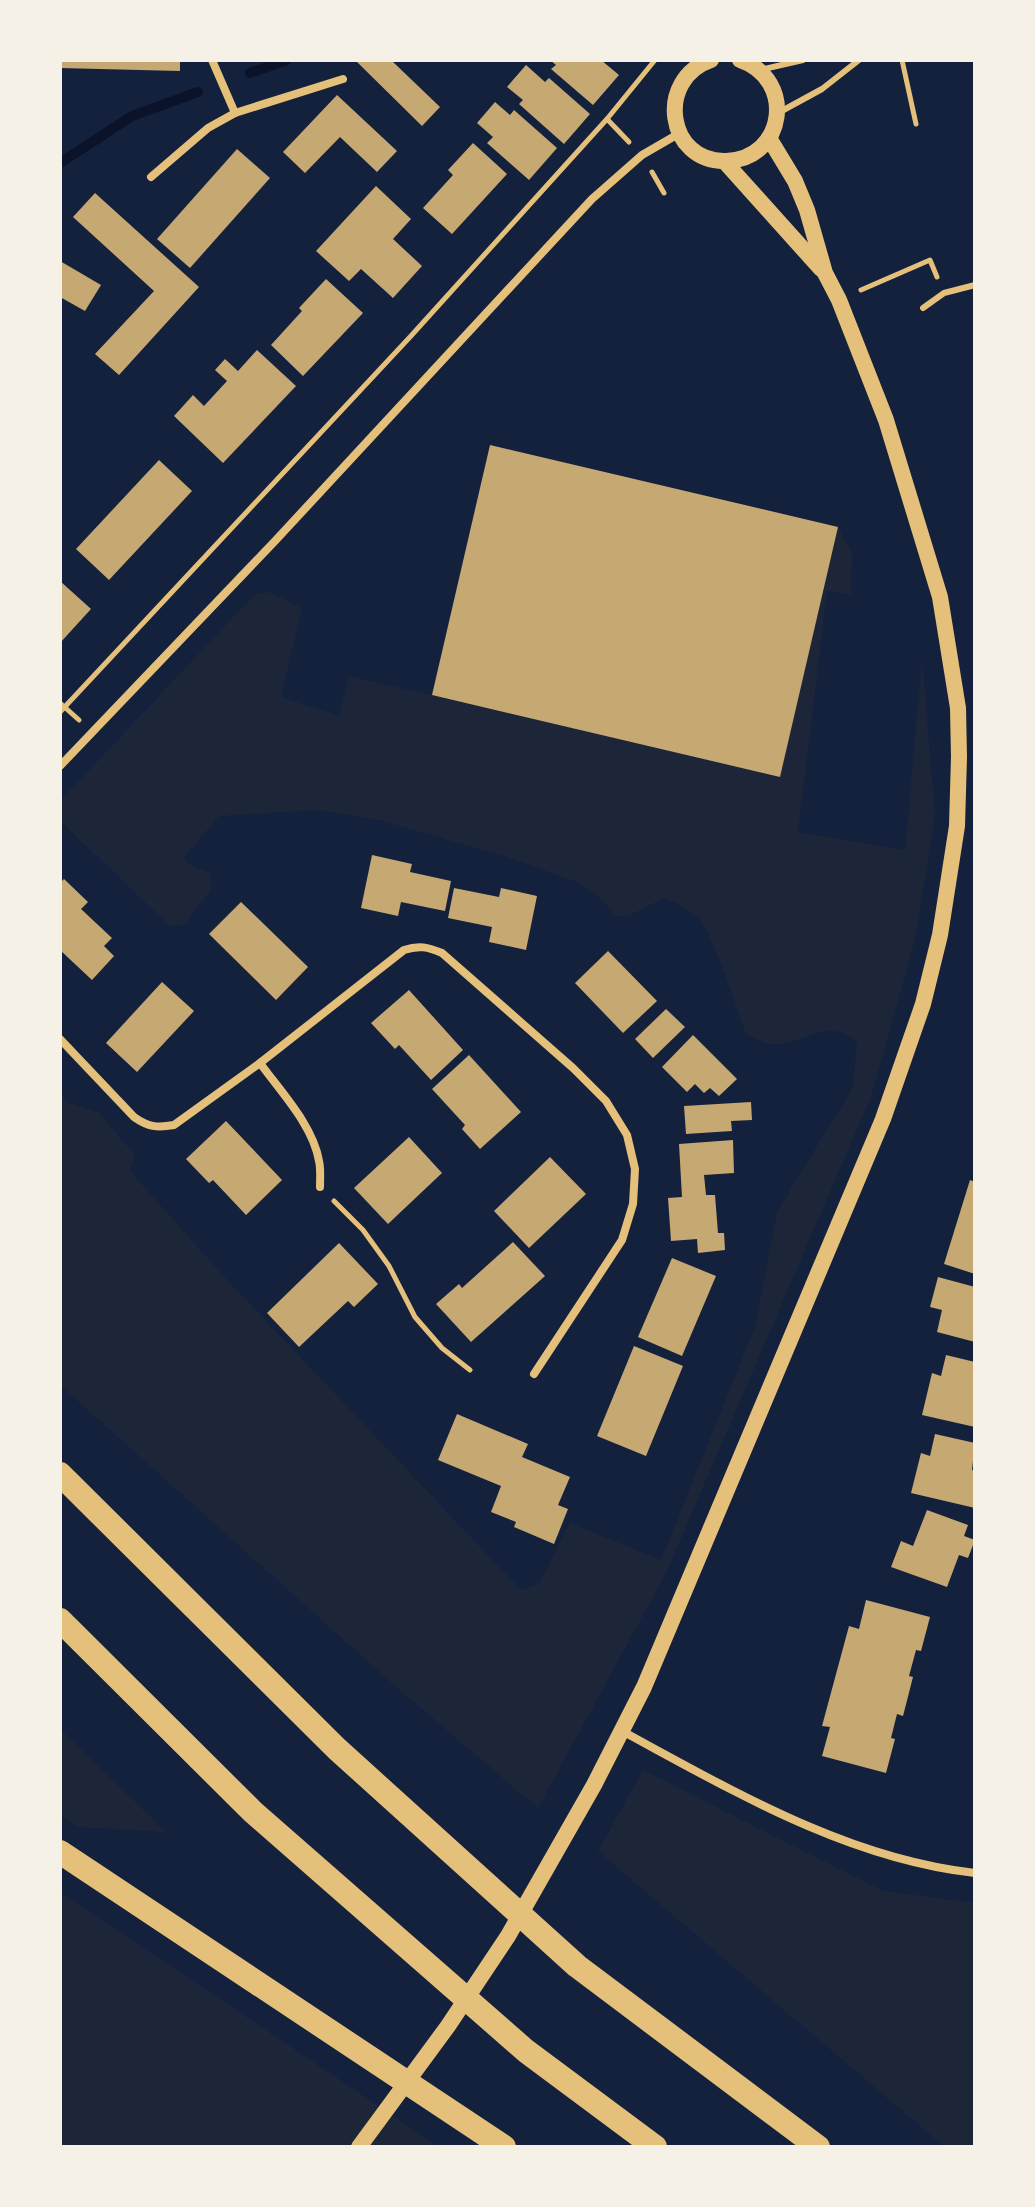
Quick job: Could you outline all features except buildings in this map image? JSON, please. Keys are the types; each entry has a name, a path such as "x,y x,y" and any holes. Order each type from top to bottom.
{"highway":[{"path":"60,1474 337,1749 577,1966 818,2147"},
{"path":"60,1620 253,1812 526,2051 655,2147"},
{"path":"60,1852 504,2147"}],"main road":[{"path":"711,60 688,68 674,103 675,118 680,133 698,153 724,161 742,159 757,151 769,138 778,113 771,83 750,64"},
{"path":"359,2147 448,2026 508,1936 594,1785 644,1687 883,1119 923,1004 949,892 957,826 958,708 940,597 886,420 839,300 825,273 807,210 795,181 769,138"},
{"path":"724,161 825,273"}],"street":[{"path":"212,60 235,113"},
{"path":"151,177 208,128 235,113 343,79"},
{"path":"60,766 275,541 592,199 642,155 680,133"},
{"path":"60,1039 134,1117 146,1126 160,1128 174,1125 260,1063 404,950 416,946 442,953 606,1101 627,1135 635,1169 633,1204 622,1240 534,1374"},
{"path":"260,1063 315,1146 320,1187"},
{"path":"622,1731 800,1824 886,1853 975,1873"}],"lane":[{"path":"750,64 803,60"},
{"path":"778,113 822,89 859,60"},
{"path":"923,308 944,293 975,285"}],"path":[{"path":"60,712 410,337 607,119 655,60"},
{"path":"902,60 916,124"},
{"path":"839,300 930,260 944,293"},
{"path":"320,1187 363,1230 381,1254 415,1317 442,1348 470,1370"}],"shaded area":[{"path":"838,527 852,554 851,595 827,591 798,832 905,850 922,660 935,815 916,936 872,1094 667,1571 538,1808 394,1685 60,1385 60,1094 70,1103 99,1113 135,1155 130,1171 229,1282 521,1590 539,1584 570,1523 661,1560 755,1327 777,1212 853,1087 857,1041 834,1031 824,1031 782,1044 767,1043 746,1034 704,926 697,917 677,904 664,898 628,916 616,916 580,883 504,856 383,821 316,810 219,816 184,858 188,864 210,873 212,888 185,924 171,927 60,821 60,801 255,594 269,592 302,608 281,697 339,716 349,676 779,776"},
{"path":"60,1729 166,1832 79,1827 60,1816"},
{"path":"643,1770 883,1891 975,1903 975,2147 942,2145 598,1851"},
{"path":"60,1892 440,2147 60,2147"}],"waterway":[{"path":"250,73 287,60"},
{"path":"60,163 132,116 198,92"}]}
